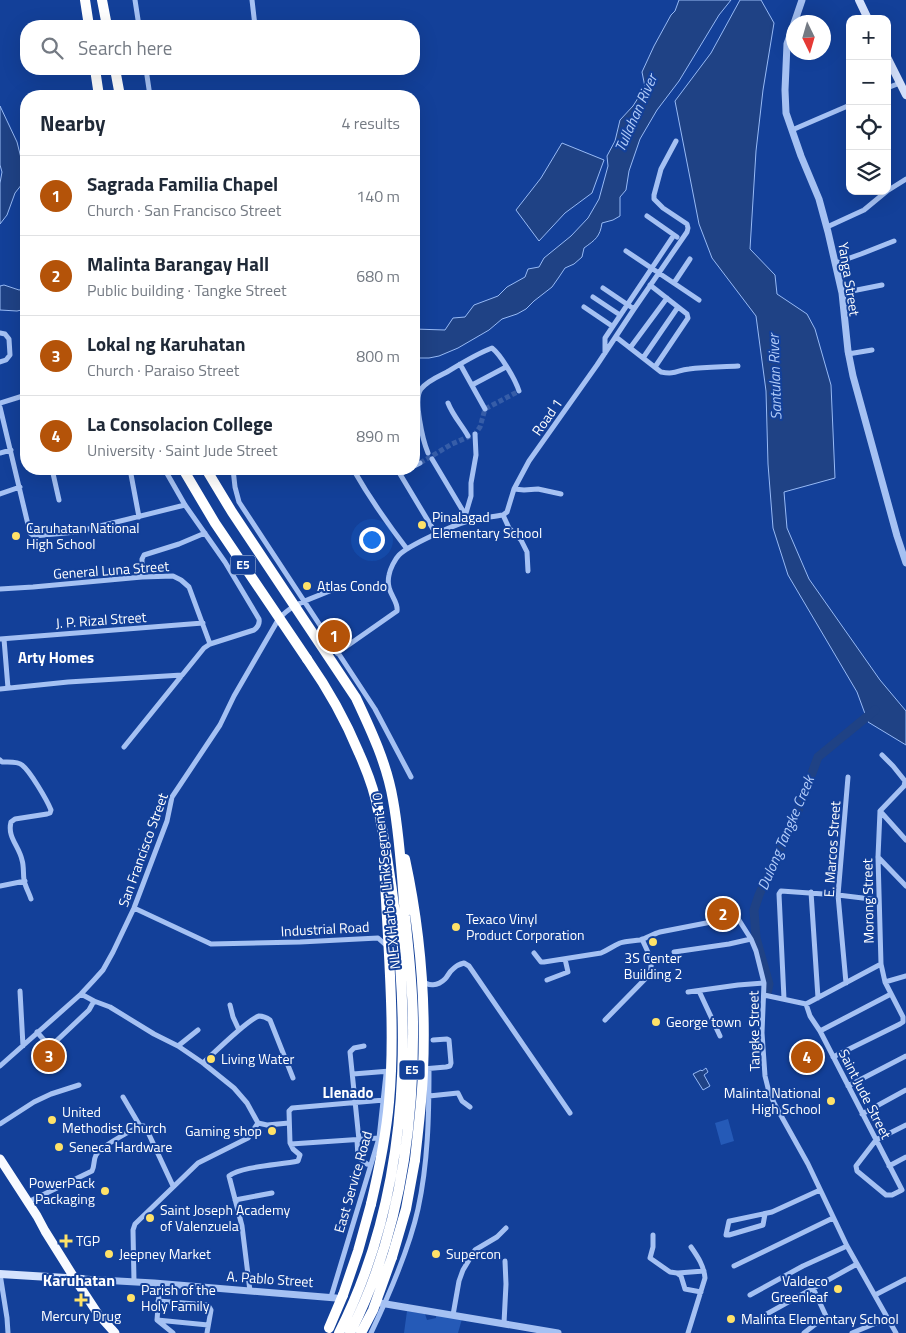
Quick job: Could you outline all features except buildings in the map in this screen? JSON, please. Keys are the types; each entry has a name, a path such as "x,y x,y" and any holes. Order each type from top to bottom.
{"highway":[{"path":"85,0 88,20"},
{"path":"102,0 106,20"},
{"path":"96,75 98,90"},
{"path":"116,75 119,90"},
{"name":"NLEX Harbor Link Segment 10","path":"186,475 214,523 324,684 338,708 363,760 376,802 390,873 397,935 403,1025 402,1084 393,1172 372,1256 340,1333"},
{"name":"NLEX Harbor Link Segment 10","path":"210,475 232,512 356,698 380,754 388,776 393,799 412,994 412,1085 402,1174 389,1231 360,1314 350,1333"},
{"path":"361,1333 392,1257 406,1209 415,1160 423,1072 423,1012 418,933 409,874 393,799"},
{"path":"326,1333 350,1276 371,1204 384,1140 389,1103 392,995 385,875 376,802"},
{"path":"0,1159 5,1171 41,1223 49,1229 98,1314 115,1333"},
{"path":"79,1279 120,1333"}],"main road":[{"path":"859,0 866,15"},
{"path":"889,60 906,95"},
{"path":"0,1274 79,1279"}],"street":[{"path":"135,0 138,20"},
{"path":"252,0 254,20"},
{"name":"Yanga Street","path":"802,0 787,44 786,113 819,199 827,227 842,292 848,354 864,422 903,545 906,563"},
{"path":"147,75 149,90"},
{"path":"891,86 900,82"},
{"path":"792,130 846,107"},
{"path":"647,216 681,240 688,232 686,224 663,208 654,199 661,169 676,141"},
{"path":"891,188 906,179"},
{"path":"827,227 864,210 882,195"},
{"path":"604,354 605,338 612,326 674,235"},
{"name":"Road 1","path":"504,515 508,510 514,489 529,461 681,240"},
{"path":"836,263 894,241"},
{"path":"626,251 699,300"},
{"path":"674,283 690,259"},
{"path":"842,292 882,285"},
{"path":"650,286 687,314 688,318 655,367"},
{"path":"602,288 634,309"},
{"path":"593,297 620,315"},
{"path":"630,348 667,298"},
{"path":"584,307 612,326"},
{"path":"643,358 678,307"},
{"path":"0,333 5,334 9,339 10,355 6,360 0,362"},
{"path":"616,337 661,372 669,374 686,369 738,366"},
{"path":"420,391 426,385 460,364 492,348 506,367 518,390"},
{"path":"848,354 872,350"},
{"path":"460,364 485,409"},
{"path":"472,385 506,367"},
{"path":"0,403 20,397"},
{"path":"448,403 457,421 468,436"},
{"path":"0,407 30,533 34,536 76,532 186,505"},
{"path":"420,418 421,430 428,453"},
{"path":"468,521 466,513 471,496 471,483 476,455 475,434"},
{"path":"0,453 11,450"},
{"path":"432,459 461,508 466,513"},
{"path":"53,475 59,500"},
{"path":"131,475 139,517"},
{"path":"124,747 204,648 210,644 254,630 259,622 225,562 168,475"},
{"path":"234,475 238,502 375,709 410,777"},
{"path":"357,475 389,526 407,549"},
{"path":"401,475 436,534"},
{"path":"0,494 20,487"},
{"path":"514,489 538,489 561,494"},
{"path":"337,653 396,611 397,607 389,590 388,577 390,571 399,555 436,534 468,521 504,515 509,528 521,540 527,552 528,570"},
{"path":"142,577 142,559 144,555 179,544 205,533"},
{"name":"General Luna Street","path":"0,588 33,587 142,577 168,576 177,578 184,582 191,590 210,644"},
{"name":"San Francisco Street","path":"0,1066 81,994 102,970 113,952 134,908 167,821 172,797 220,725 234,696 278,620 284,612 303,601 336,588"},
{"name":"J. P. Rizal Street","path":"2,639 203,623"},
{"path":"2,639 8,688"},
{"path":"0,689 68,682 182,675"},
{"path":"882,755 905,781 905,787 880,811 906,840"},
{"path":"0,760 2,762 19,763 22,765 51,810 50,813 15,819 11,822 10,832 22,859 25,882 31,899"},
{"name":"E. Marcos Street","path":"846,983 838,895 848,777"},
{"name":"Morong Street","path":"833,1057 903,1022 903,1017 885,982 881,964 878,857 880,811"},
{"path":"878,857 906,886"},
{"path":"0,886 25,882"},
{"path":"784,999 781,891 811,892 879,900"},
{"path":"811,892 818,998"},
{"name":"Industrial Road","path":"134,908 211,944 378,938 424,983 433,985 445,979 453,968 464,963 474,971 570,1113"},
{"name":"Tangke Street","path":"534,953 541,962 601,953 617,944 642,939 660,932 737,917 756,951 764,983 762,1033 765,1076 768,1088 774,1103 808,1164 847,1246 896,1333"},
{"path":"605,1020 649,975 652,965 642,939"},
{"path":"674,952 751,939"},
{"path":"547,980 568,972 565,958"},
{"path":"764,995 806,1004 881,964"},
{"path":"885,982 906,976"},
{"path":"688,992 764,983"},
{"path":"699,990 720,1036"},
{"path":"20,991 22,1046"},
{"path":"81,994 110,1007 154,1034 178,1046 203,1063 234,1088 246,1102 258,1124"},
{"path":"820,1031 891,994"},
{"path":"37,1032 50,1047 89,1010 94,1001"},
{"name":"Saint Jude Street","path":"806,1004 810,1016 820,1031 889,1166 904,1190"},
{"path":"230,1005 239,1030"},
{"path":"203,1063 239,1030 261,1016 270,1020 293,1078"},
{"path":"178,1046 198,1030"},
{"path":"353,1074 450,1066 448,1040 433,1040"},
{"path":"364,1046 352,1049 350,1052 356,1102 358,1158 367,1164"},
{"path":"848,1086 906,1056"},
{"path":"371,1333 408,1244 418,1210 426,1154 429,1069"},
{"name":"East Service Road","path":"333,1297 379,1138 386,1071"},
{"path":"0,1124 34,1102 79,1085"},
{"path":"862,1114 906,1090"},
{"path":"429,1096 458,1093 462,1101 470,1107"},
{"path":"123,1097 140,1126 146,1128 173,1186"},
{"path":"250,1291 242,1226 229,1176 232,1173 244,1170 298,1162 300,1155 293,1149 291,1144 289,1111 292,1108 384,1100"},
{"path":"258,1124 289,1123"},
{"path":"134,1282 134,1227 198,1163 248,1138 258,1124"},
{"path":"904,1190 892,1195 886,1195 857,1171 856,1165 876,1140 906,1124"},
{"path":"28,1202 92,1171 94,1160 99,1151 140,1126"},
{"path":"291,1144 379,1138"},
{"path":"889,1166 906,1157"},
{"path":"765,1214 763,1225 726,1235 730,1221 772,1212 820,1190"},
{"path":"235,1200 272,1193"},
{"path":"734,1266 834,1218"},
{"path":"453,1315 459,1281 475,1250 497,1237 506,1228"},
{"path":"653,1235 653,1247 650,1258 670,1272 704,1270"},
{"path":"750,1296 803,1266 847,1246"},
{"path":"688,1333 705,1278 704,1270 691,1247"},
{"path":"504,1323 505,1261"},
{"path":"763,1316 857,1264"},
{"path":"678,1273 682,1278 685,1289 701,1292"},
{"path":"0,1274 8,1333"},
{"name":"A. Pablo Street","path":"79,1279 160,1283 333,1297"},
{"path":"875,1295 906,1279"},
{"path":"157,1320 160,1283"},
{"path":"804,1333 826,1316 813,1288"},
{"path":"158,1301 205,1304 210,1307 207,1333"},
{"path":"383,1304 558,1333"},
{"path":"852,1333 888,1318"},
{"path":"157,1320 208,1325"},
{"path":"157,1320 173,1333"}],"shaded area":[{"path":"728,1119 734,1141 721,1145 715,1123"},
{"path":"407,1311 425,1314 427,1320 436,1318 436,1315 462,1319 458,1333 404,1333"}],"water":[{"name":"Tullahan River","path":"679,0 731,0 719,15 679,81 657,110 640,139 629,171 626,190 620,197 620,216 602,223 598,235 584,248 582,257 574,264 565,268 552,287 526,309 502,319 489,330 458,348 439,356 420,358 420,329 445,330 453,318 465,317 474,305 498,296 507,287 525,277 528,269 539,267 544,258 571,236 588,218 599,199 608,166 607,156 615,141 620,120 633,106 645,87 642,72 654,46 675,11"},
{"name":"Santulan River","path":"740,0 761,0 774,23 763,90 756,151 750,249 775,275 777,294 807,314 815,329 831,385 835,478 784,492 787,528 809,579 880,680 906,711 906,745 868,722 857,692 788,575 773,528 768,464 766,391 756,316 712,258 699,224 675,101 711,53"},
{"path":"0,106 17,142 20,154 20,187 15,193 7,215 0,224 0,183 2,172 0,165"},
{"path":"562,143 604,160 592,193 565,213 539,241 516,210 541,178"},
{"path":"4,285 20,290 20,310 0,310 0,286"},
{"path":"706,1068 708,1072 704,1075 710,1086 703,1090 693,1074"}],"waterway":[{"name":"Dulong Tangke Creek","path":"767,993 769,984 756,938 754,910 759,895 796,816 818,757 875,710"}],"tunnel":[{"path":"420,463 452,444 475,434 480,427 485,409 519,391"}],"place":[{"name":"Pinalagad Elementary School","path":"422,525"},
{"name":"Caruhatan National High School","path":"16,536"},
{"name":"Atlas Condo","path":"307,586"},
{"name":"Sagrada Familia Chapel","path":"334,636"},
{"name":"Malinta Barangay Hall","path":"723,914"},
{"name":"Texaco Vinyl Product Corporation","path":"456,927"},
{"name":"3S Center Building 2","path":"653,942"},
{"name":"George town","path":"656,1022"},
{"name":"Lokal ng Karuhatan","path":"49,1056"},
{"name":"La Consolacion College","path":"807,1057"},
{"name":"Living Water","path":"211,1059"},
{"name":"Malinta National High School","path":"831,1101"},
{"name":"United Methodist Church","path":"52,1120"},
{"name":"Gaming shop","path":"272,1131"},
{"name":"Seneca Hardware","path":"59,1147"},
{"name":"PowerPack Packaging","path":"105,1191"},
{"name":"Saint Joseph Academy of Valenzuela","path":"150,1218"},
{"name":"TGP","path":"66,1241"},
{"name":"Jeepney Market","path":"109,1254"},
{"name":"Supercon","path":"436,1254"},
{"name":"Valdeco Greenleaf","path":"838,1289"},
{"name":"Parish of the Holy Family","path":"131,1298"},
{"name":"Mercury Drug","path":"81,1300"},
{"name":"Malinta Elementary School","path":"731,1319"}],"district":[{"name":"Arty Homes","path":"56,658"},
{"name":"Llenado","path":"348,1093"},
{"name":"Karuhatan","path":"79,1280"}]}
